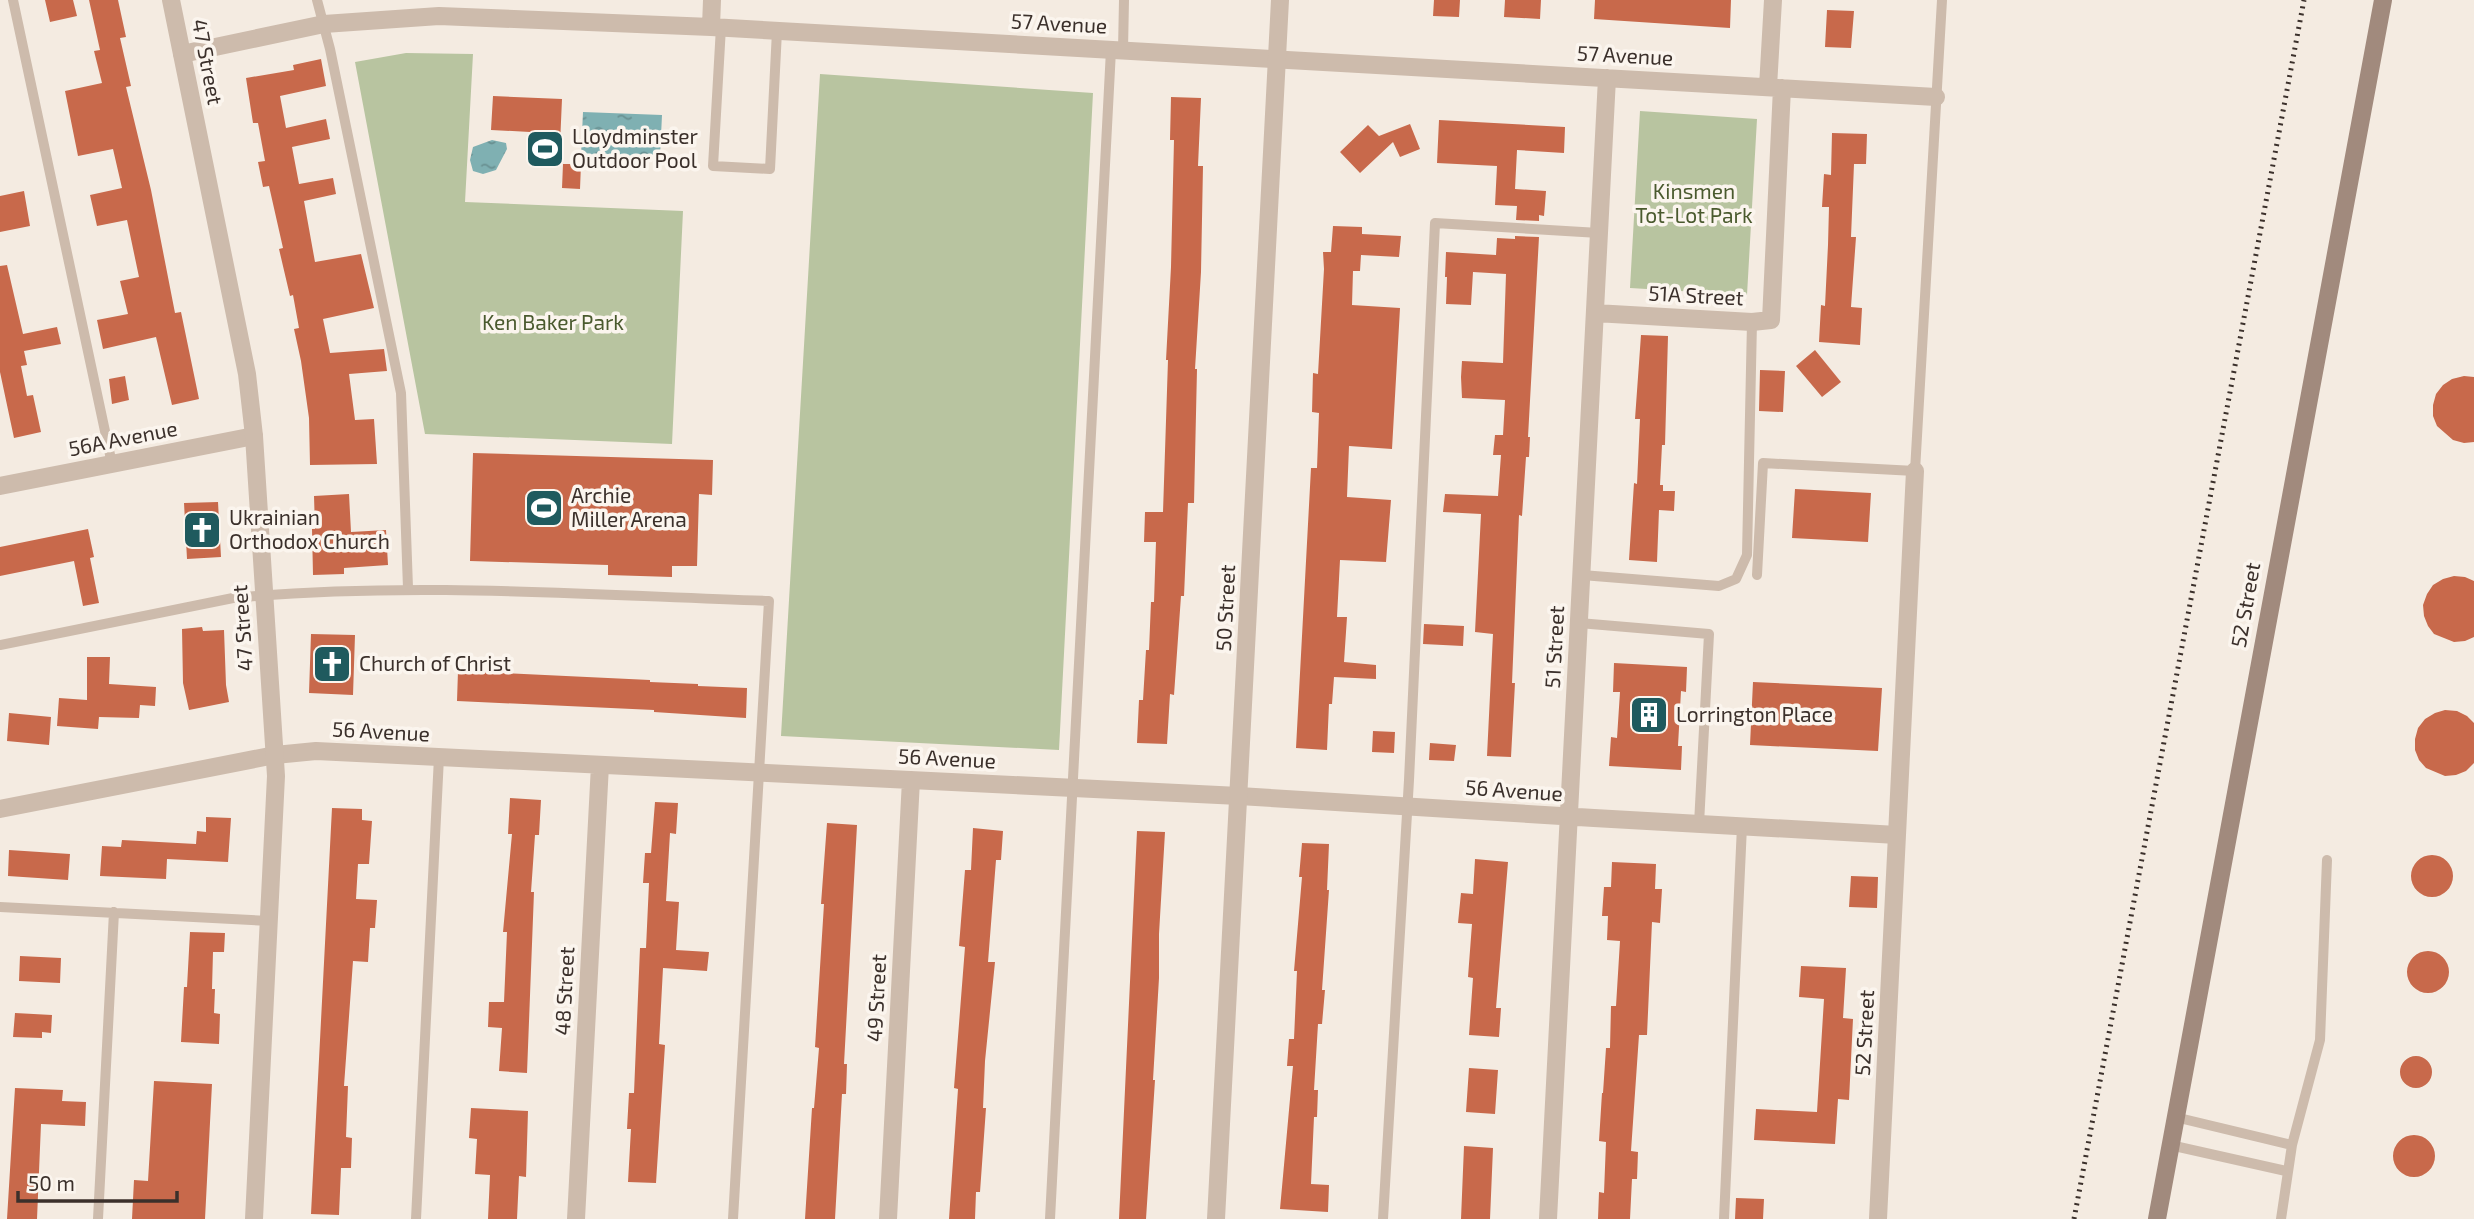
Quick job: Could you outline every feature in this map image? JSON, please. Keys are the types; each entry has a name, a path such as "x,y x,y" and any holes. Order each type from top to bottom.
{"main road":[{"name":"52 Street","path":"2157,1219 2384,0"}],"street":[{"name":"47 Street","path":"172,0 247,374 254,436 275,755 270,921 254,1219"},
{"path":"712,0 716,27"},
{"name":"50 Street","path":"1216,1219 1280,0"},
{"path":"1773,0 1775,87"},
{"name":"57 Avenue","path":"182,54 324,24 439,16 716,27 1937,96"},
{"name":"51 Street","path":"1548,1219 1607,78"},
{"name":"51A Street","path":"1595,313 1752,322 1771,320 1775,87"},
{"name":"56A Avenue","path":"0,486 254,436"},
{"name":"52 Street","path":"1878,1219 1915,471"},
{"name":"56 Avenue","path":"0,810 275,755 316,751 1239,796 1898,835"},
{"name":"48 Street","path":"576,1219 600,765"},
{"name":"49 Street","path":"888,1219 911,780"}],"lane":[{"path":"13,0 112,464"},
{"path":"317,0 401,393 408,588"},
{"path":"1050,1219 1071,788 1117,50 1124,0"},
{"path":"1758,575 1763,463 1915,471 1942,0"},
{"path":"716,27 713,166 770,169 777,31"},
{"path":"1383,1219 1408,807 1435,223 1599,233"},
{"path":"1582,575 1719,586 1736,579 1746,555 1752,322"},
{"path":"0,645 233,598 264,595 408,588 769,601 733,1219"},
{"path":"1579,623 1709,634 1699,824"},
{"path":"416,1219 439,757"},
{"path":"1724,1219 1742,826"},
{"path":"2281,1219 2286,1171 2320,1040 2327,860"},
{"path":"0,907 270,921"},
{"path":"97,1219 114,912"},
{"path":"2175,1117 2292,1145"},
{"path":"2170,1145 2286,1171"}],"green space":[{"name":"Ken Baker Park","path":"406,53 473,54 465,202 683,211 672,444 425,434 355,62"},
{"path":"820,74 1093,93 1059,750 781,736"},
{"name":"Kinsmen Tot-Lot Park","path":"1640,111 1757,119 1747,295 1630,288"}],"water":[{"path":"583,112 662,115 660,157 581,155"},
{"path":"492,140 506,143 507,149 496,170 483,174 473,171 470,160 473,147"}],"building":[{"path":"45,0 73,0 77,16 50,22"},
{"path":"89,0 118,0 126,37 120,38 131,86 126,87 151,190 175,313 181,312 199,399 172,405 156,337 103,349 97,320 128,314 120,281 139,277 127,220 97,226 90,195 122,188 113,149 78,156 65,91 102,83 94,51 100,50"},
{"path":"1434,0 1460,0 1459,17 1433,16"},
{"path":"1505,0 1541,0 1540,19 1504,17"},
{"path":"1595,0 1731,0 1730,28 1594,19"},
{"path":"1827,10 1854,11 1851,48 1825,47"},
{"path":"321,59 326,86 280,96 286,128 326,119 330,139 292,147 299,184 333,178 336,194 304,201 315,262 361,254 374,308 323,319 330,353 384,349 387,371 349,374 355,420 374,419 377,464 310,465 309,418 294,329 299,328 293,295 290,296 279,249 283,248 269,186 263,187 258,162 265,161 258,123 253,123 246,78 294,70 293,65"},
{"path":"493,96 562,99 559,167 529,165 530,132 491,130"},
{"path":"1171,97 1201,98 1198,166 1203,166 1201,272 1195,369 1194,503 1188,503 1184,596 1181,596 1174,695 1170,694 1167,744 1137,743 1139,700 1143,700 1151,602 1154,602 1156,542 1144,542 1145,512 1163,512 1174,140 1170,140"},
{"path":"1439,120 1565,127 1564,153 1517,150 1515,189 1546,191 1544,216 1539,215 1539,221 1516,220 1517,206 1495,205 1497,166 1437,163"},
{"path":"1410,124 1420,149 1400,157 1393,142 1360,173 1340,152 1368,125 1379,136"},
{"path":"1832,133 1867,134 1866,164 1854,164 1851,237 1856,237 1851,307 1862,308 1860,345 1819,342 1821,305 1825,306 1828,245 1829,207 1822,207 1824,174 1831,175"},
{"path":"563,164 581,164 580,189 562,188"},
{"path":"24,191 30,226 0,232 0,196"},
{"path":"1333,226 1362,227 1362,234 1401,236 1399,257 1361,255 1360,271 1353,271 1352,305 1400,308 1392,449 1349,446 1347,497 1391,500 1386,562 1340,560 1337,617 1347,617 1344,662 1376,665 1376,679 1334,677 1332,704 1329,704 1327,750 1296,748 1311,468 1317,468 1319,413 1312,412 1313,373 1318,374 1323,252 1331,252"},
{"path":"1515,236 1539,237 1529,457 1526,457 1522,516 1519,515 1511,757 1487,756 1493,634 1475,632 1481,514 1443,512 1445,494 1498,496 1501,455 1493,455 1495,435 1503,435 1505,400 1462,398 1461,377 1462,361 1503,363 1506,274 1473,272 1471,305 1446,304 1446,252 1496,255 1497,238 1515,239"},
{"path":"7,265 23,334 57,327 61,344 24,351 27,365 21,366 27,396 33,395 41,432 14,438 0,372 0,266"},
{"path":"1641,335 1668,336 1665,445 1662,445 1660,485 1663,485 1663,491 1675,491 1674,511 1659,510 1657,562 1629,560 1634,483 1637,484 1640,419 1635,419"},
{"path":"1815,350 1841,382 1822,397 1796,366"},
{"path":"1760,370 1785,371 1783,412 1759,411"},
{"path":"125,376 129,400 112,404 109,379"},
{"path":"2464,376 2474,377 2474,442 2464,443 2453,440 2437,426 2433,405 2436,394 2443,385"},
{"path":"473,453 713,460 712,495 699,494 697,566 672,566 672,577 608,575 608,565 470,561"},
{"path":"1795,489 1871,493 1868,542 1792,538"},
{"path":"349,494 351,532 386,530 388,565 344,568 344,574 313,575 314,496"},
{"name":"Ukrainian Orthodox Church","path":"218,502 221,557 187,559 184,503"},
{"path":"88,529 94,557 90,558 99,603 83,606 74,561 0,576 0,547"},
{"path":"2454,576 2474,581 2474,637 2454,642 2434,634 2424,616 2423,605 2433,585"},
{"path":"1424,624 1464,626 1463,646 1423,644"},
{"path":"202,627 203,631 224,630 229,702 189,710 183,683 182,629"},
{"name":"Church of Christ","path":"311,634 355,635 353,695 309,693"},
{"path":"87,657 110,657 109,684 156,687 155,706 140,705 139,718 99,717 98,729 57,726 59,698 87,700"},
{"name":"Lorrington Place","path":"1614,663 1687,667 1686,692 1681,691 1678,746 1682,746 1681,770 1609,766 1611,737 1617,738 1620,692 1613,692"},
{"path":"458,671 650,680 747,688 746,718 654,710 457,701"},
{"path":"1753,682 1882,688 1878,751 1750,745"},
{"path":"2445,710 2457,711 2474,723 2474,763 2466,771 2445,776 2426,768 2419,760 2415,739 2418,728 2425,719"},
{"path":"9,713 51,717 49,745 7,741"},
{"path":"1373,731 1395,732 1394,753 1372,752"},
{"path":"1430,743 1456,745 1454,761 1429,760"},
{"path":"510,798 541,800 539,835 535,835 531,892 534,892 527,1073 499,1071 502,1028 488,1027 489,1002 504,1002 507,932 503,932 512,834 508,834"},
{"path":"655,802 678,803 676,834 670,833 666,901 679,902 676,950 709,952 707,971 663,968 659,1044 665,1045 656,1183 628,1182 631,1129 627,1129 629,1093 634,1093 640,948 646,948 649,883 643,883 645,853 651,853"},
{"path":"332,808 362,809 362,820 372,821 369,864 358,864 356,899 377,900 375,928 370,928 368,962 353,961 344,1086 348,1086 346,1137 352,1138 351,1168 341,1168 339,1215 311,1214"},
{"path":"206,817 231,818 228,862 167,859 166,879 100,876 102,846 121,847 122,840 196,844 197,831 206,832"},
{"path":"827,823 857,825 844,1064 847,1064 846,1094 842,1094 835,1219 805,1219 819,1048 815,1047"},
{"path":"973,828 1003,831 1001,860 996,860 988,962 995,962 985,1061 983,1108 986,1108 980,1192 976,1192 975,1219 949,1219 958,1089 954,1088 965,947 959,946 965,870 971,870"},
{"path":"1137,831 1165,832 1155,1080 1146,1219 1119,1219"},
{"path":"1302,843 1329,844 1329,890 1322,990 1325,990 1322,1024 1318,1024 1314,1090 1318,1090 1317,1117 1314,1117 1311,1184 1329,1185 1328,1212 1280,1209 1293,1066 1287,1066 1289,1039 1294,1039 1297,971 1294,971 1302,877 1299,877"},
{"path":"9,850 70,854 68,880 8,876"},
{"path":"2432,855 2447,861 2453,876 2447,891 2432,897 2417,891 2411,876 2417,861"},
{"path":"1475,859 1508,862 1496,1008 1501,1008 1499,1037 1469,1035 1473,978 1468,977 1472,924 1458,923 1461,893 1473,894"},
{"path":"1612,862 1656,864 1655,889 1662,889 1660,923 1652,922 1647,1035 1639,1035 1631,1151 1638,1152 1637,1179 1632,1179 1630,1219 1598,1219 1599,1192 1604,1193 1606,1142 1599,1141 1602,1093 1606,1048 1610,1048 1611,1006 1616,1006 1620,941 1607,940 1608,916 1602,916 1604,887 1611,887"},
{"path":"1851,876 1878,877 1877,908 1849,907"},
{"path":"190,932 225,933 224,952 213,952 212,989 215,989 214,1013 220,1014 219,1044 181,1042"},
{"path":"2428,951 2443,957 2449,972 2443,987 2428,993 2413,987 2407,972 2413,957"},
{"path":"20,956 61,958 60,983 19,981"},
{"path":"1801,966 1846,968 1843,1018 1853,1019 1849,1100 1838,1099 1835,1144 1754,1140 1756,1109 1817,1112 1824,999 1799,997"},
{"path":"15,1013 52,1015 51,1033 42,1032 42,1038 13,1037"},
{"path":"2416,1056 2427,1061 2432,1072 2427,1083 2416,1088 2405,1083 2400,1072 2405,1061"},
{"path":"1469,1068 1498,1070 1495,1114 1466,1112"},
{"path":"154,1081 212,1084 205,1219 132,1219 134,1180 148,1181"},
{"path":"15,1088 63,1090 62,1101 86,1102 85,1126 41,1124 37,1219 7,1219"},
{"path":"471,1108 528,1111 526,1177 519,1176 517,1219 488,1219 490,1175 475,1174 477,1139 469,1138"},
{"path":"2414,1135 2429,1141 2435,1156 2429,1171 2414,1177 2399,1171 2393,1156 2399,1141"},
{"path":"1464,1146 1493,1148 1490,1219 1461,1219"},
{"path":"1736,1198 1764,1199 1763,1219 1735,1219"}],"railway":[{"path":"2074,1219 2304,0"}],"place":[{"name":"Lloydminster Outdoor Pool","path":"545,149"},
{"name":"Archie Miller Arena","path":"544,508"},
{"name":"Ukrainian Orthodox Church","path":"202,530"},
{"name":"Church of Christ","path":"332,664"},
{"name":"Lorrington Place","path":"1649,715"}]}
